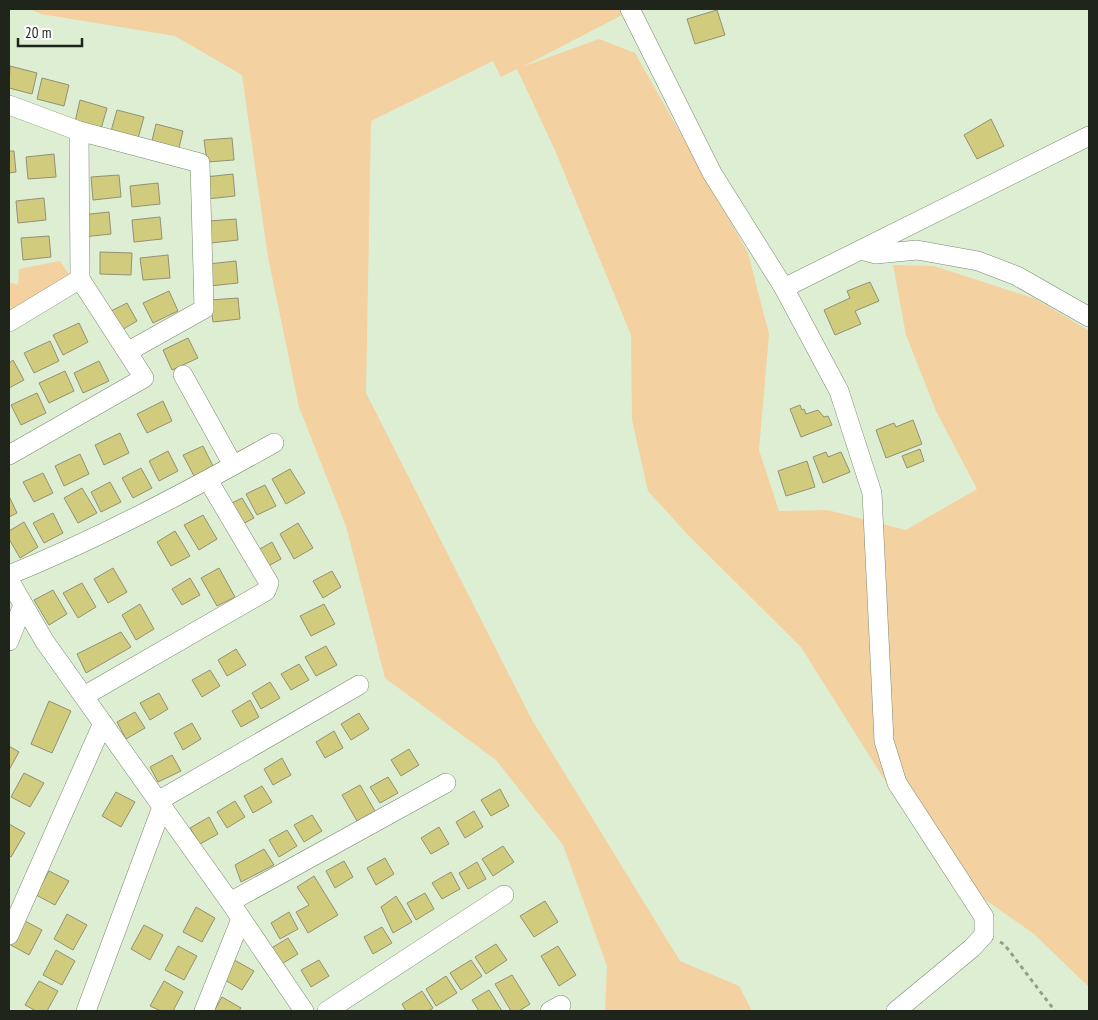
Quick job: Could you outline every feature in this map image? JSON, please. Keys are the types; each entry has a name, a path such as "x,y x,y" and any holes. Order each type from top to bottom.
{"street":[{"path":"630,9 712,173 784,288 839,391 872,493 884,742 897,783 984,917 984,935 972,948 896,1011"},
{"path":"9,105 79,131 200,163 204,309 127,352"},
{"path":"9,455 144,378 80,280 79,131"},
{"path":"784,288 1089,136"},
{"path":"861,250 876,254 917,250 978,261 1037,286 1089,317"},
{"path":"9,322 80,280"},
{"path":"183,375 233,465"},
{"path":"9,575 48,560 208,480 274,442"},
{"path":"84,696 266,591 269,583 208,480"},
{"path":"9,580 46,642 230,902 304,1011"},
{"path":"9,641 23,604"},
{"path":"86,1011 160,804 360,685"},
{"path":"9,935 103,723"},
{"path":"230,902 446,783"},
{"path":"327,1011 504,895"},
{"path":"204,1011 241,919"}],"path":[{"path":"984,935 1004,944 1055,1011"}],"shaded area":[{"path":"30,9 624,9 626,13 522,67 599,39 635,53 748,253 769,334 759,450 779,511 827,510 906,530 977,489 936,411 906,335 893,265 934,266 1036,299 1089,331 1089,987 1034,934 940,868 801,647 688,535 648,491 632,420 631,335 554,148 517,69 501,77 493,61 371,121 366,393 532,720 680,961 739,986 752,1011 605,1011 607,966 563,845 496,760 385,678 346,526 299,407 268,257 242,75 175,36 41,14"},
{"path":"60,261 71,277 9,312 9,282 18,285 19,269"}],"building":[{"path":"717,10 725,35 695,44 687,19"},
{"path":"10,66 37,73 32,94 9,88"},
{"path":"42,78 69,85 64,106 37,99"},
{"path":"80,100 107,108 101,129 75,122"},
{"path":"117,110 144,117 138,138 111,131"},
{"path":"991,119 1004,146 977,159 964,135"},
{"path":"156,124 183,131 178,152 151,145"},
{"path":"232,138 234,160 207,162 204,140"},
{"path":"9,151 14,151 16,172 9,173"},
{"path":"54,154 56,177 28,179 26,157"},
{"path":"233,174 235,196 207,199 205,177"},
{"path":"119,175 121,197 93,200 91,177"},
{"path":"158,183 160,204 132,207 130,186"},
{"path":"44,198 46,220 18,223 16,201"},
{"path":"109,212 111,234 83,237 81,215"},
{"path":"160,217 162,239 134,242 132,220"},
{"path":"236,219 238,240 211,243 209,221"},
{"path":"49,236 51,257 23,260 21,238"},
{"path":"100,252 132,253 131,275 100,274"},
{"path":"168,255 170,278 143,280 140,258"},
{"path":"236,261 238,283 210,286 208,264"},
{"path":"870,282 879,301 855,311 861,324 835,335 824,310 850,298 847,291"},
{"path":"169,291 178,311 153,323 143,303"},
{"path":"238,298 240,319 213,322 210,300"},
{"path":"127,303 137,321 120,331 109,312"},
{"path":"79,323 88,342 63,355 53,335"},
{"path":"188,338 198,358 172,370 163,350"},
{"path":"50,341 59,361 34,373 24,353"},
{"path":"13,360 24,380 9,388 9,363"},
{"path":"99,361 109,381 83,393 74,373"},
{"path":"65,371 74,391 49,403 39,383"},
{"path":"37,393 46,413 21,425 11,405"},
{"path":"163,401 172,421 147,433 137,414"},
{"path":"800,405 806,414 818,410 824,417 828,416 832,425 801,437 790,409"},
{"path":"913,420 922,444 886,458 876,430 894,423 896,427"},
{"path":"120,433 129,453 104,465 95,445"},
{"path":"203,446 213,466 194,476 183,455"},
{"path":"920,449 924,461 907,468 902,456"},
{"path":"168,451 178,471 159,481 149,461"},
{"path":"826,452 828,457 841,452 850,472 823,483 813,457"},
{"path":"80,454 89,474 64,486 55,466"},
{"path":"807,461 815,487 786,496 778,471"},
{"path":"141,468 152,488 133,498 122,478"},
{"path":"290,469 305,493 286,504 272,479"},
{"path":"43,473 53,493 34,502 23,482"},
{"path":"110,482 121,502 101,512 91,492"},
{"path":"265,485 276,506 257,515 246,494"},
{"path":"82,488 97,513 78,523 64,498"},
{"path":"9,496 17,513 9,517"},
{"path":"242,498 254,518 239,526 228,505"},
{"path":"53,513 63,533 44,543 33,523"},
{"path":"203,515 217,539 199,550 184,525"},
{"path":"24,522 38,547 20,558 9,539 9,531"},
{"path":"298,523 313,548 294,559 280,534"},
{"path":"175,531 190,556 171,566 157,542"},
{"path":"272,542 281,559 263,569 253,553"},
{"path":"113,568 127,592 108,603 94,579"},
{"path":"219,568 235,597 217,606 201,578"},
{"path":"332,571 341,587 323,598 313,581"},
{"path":"190,578 200,595 182,605 172,589"},
{"path":"82,583 96,607 78,618 63,593"},
{"path":"53,590 67,614 49,625 34,600"},
{"path":"140,604 154,629 136,640 122,615"},
{"path":"324,604 335,624 311,636 300,616"},
{"path":"121,632 131,647 86,673 77,654"},
{"path":"326,646 337,665 316,676 305,657"},
{"path":"236,649 246,665 227,676 218,660"},
{"path":"299,664 309,680 291,690 281,674"},
{"path":"210,670 220,686 202,697 192,680"},
{"path":"270,682 280,698 261,709 252,693"},
{"path":"159,693 168,709 150,720 140,703"},
{"path":"250,700 259,717 241,727 232,711"},
{"path":"49,701 71,711 52,753 31,744"},
{"path":"135,712 145,728 126,739 117,722"},
{"path":"359,713 369,729 351,740 341,724"},
{"path":"192,723 201,739 183,750 174,733"},
{"path":"334,731 343,748 325,758 316,742"},
{"path":"9,746 19,752 9,770"},
{"path":"409,749 419,765 401,776 391,760"},
{"path":"172,755 181,771 158,782 150,767"},
{"path":"282,758 291,775 273,785 264,769"},
{"path":"24,773 44,783 30,807 11,797"},
{"path":"388,777 398,793 380,803 370,787"},
{"path":"360,785 375,811 357,821 342,795"},
{"path":"262,786 272,802 253,813 244,796"},
{"path":"500,789 509,806 491,816 481,800"},
{"path":"116,792 135,802 121,827 102,816"},
{"path":"235,801 245,817 227,828 217,812"},
{"path":"474,811 483,827 465,838 456,822"},
{"path":"312,815 322,831 304,842 294,825"},
{"path":"209,817 218,834 200,844 190,828"},
{"path":"9,824 25,833 11,857 9,856"},
{"path":"439,827 449,844 431,854 421,838"},
{"path":"287,830 297,846 279,857 269,840"},
{"path":"503,846 514,862 493,876 482,859"},
{"path":"264,849 274,865 241,882 235,865"},
{"path":"385,858 394,874 376,885 367,868"},
{"path":"344,861 353,877 335,888 326,871"},
{"path":"477,862 486,879 468,889 459,873"},
{"path":"49,871 69,881 55,905 36,895"},
{"path":"451,872 460,889 442,899 432,883"},
{"path":"314,876 338,915 308,933 296,912 309,905 297,887"},
{"path":"425,893 434,909 416,920 407,903"},
{"path":"396,896 412,922 393,933 381,907"},
{"path":"545,901 558,922 534,937 520,916"},
{"path":"196,907 215,918 202,942 183,932"},
{"path":"289,912 298,929 280,939 271,923"},
{"path":"67,914 87,925 73,950 54,939"},
{"path":"23,920 42,930 29,955 9,944"},
{"path":"144,925 163,935 150,960 131,949"},
{"path":"382,927 392,943 373,954 364,937"},
{"path":"288,938 298,954 280,965 270,949"},
{"path":"496,944 507,960 486,974 475,957"},
{"path":"178,946 197,956 184,980 165,970"},
{"path":"558,946 576,975 559,986 541,956"},
{"path":"56,950 75,961 62,985 43,975"},
{"path":"229,957 254,971 242,990 218,976"},
{"path":"319,960 329,976 311,987 301,970"},
{"path":"471,960 482,976 461,990 450,973"},
{"path":"512,975 530,1004 519,1011 511,1011 495,984"},
{"path":"446,976 457,993 436,1006 426,989"},
{"path":"39,981 58,991 47,1011 36,1011 25,1005"},
{"path":"164,981 183,992 173,1011 161,1011 150,1006"},
{"path":"489,990 502,1011 479,1011 472,1000"},
{"path":"422,991 433,1008 428,1011 406,1011 402,1004"},
{"path":"222,997 241,1008 239,1011 214,1011"}]}
